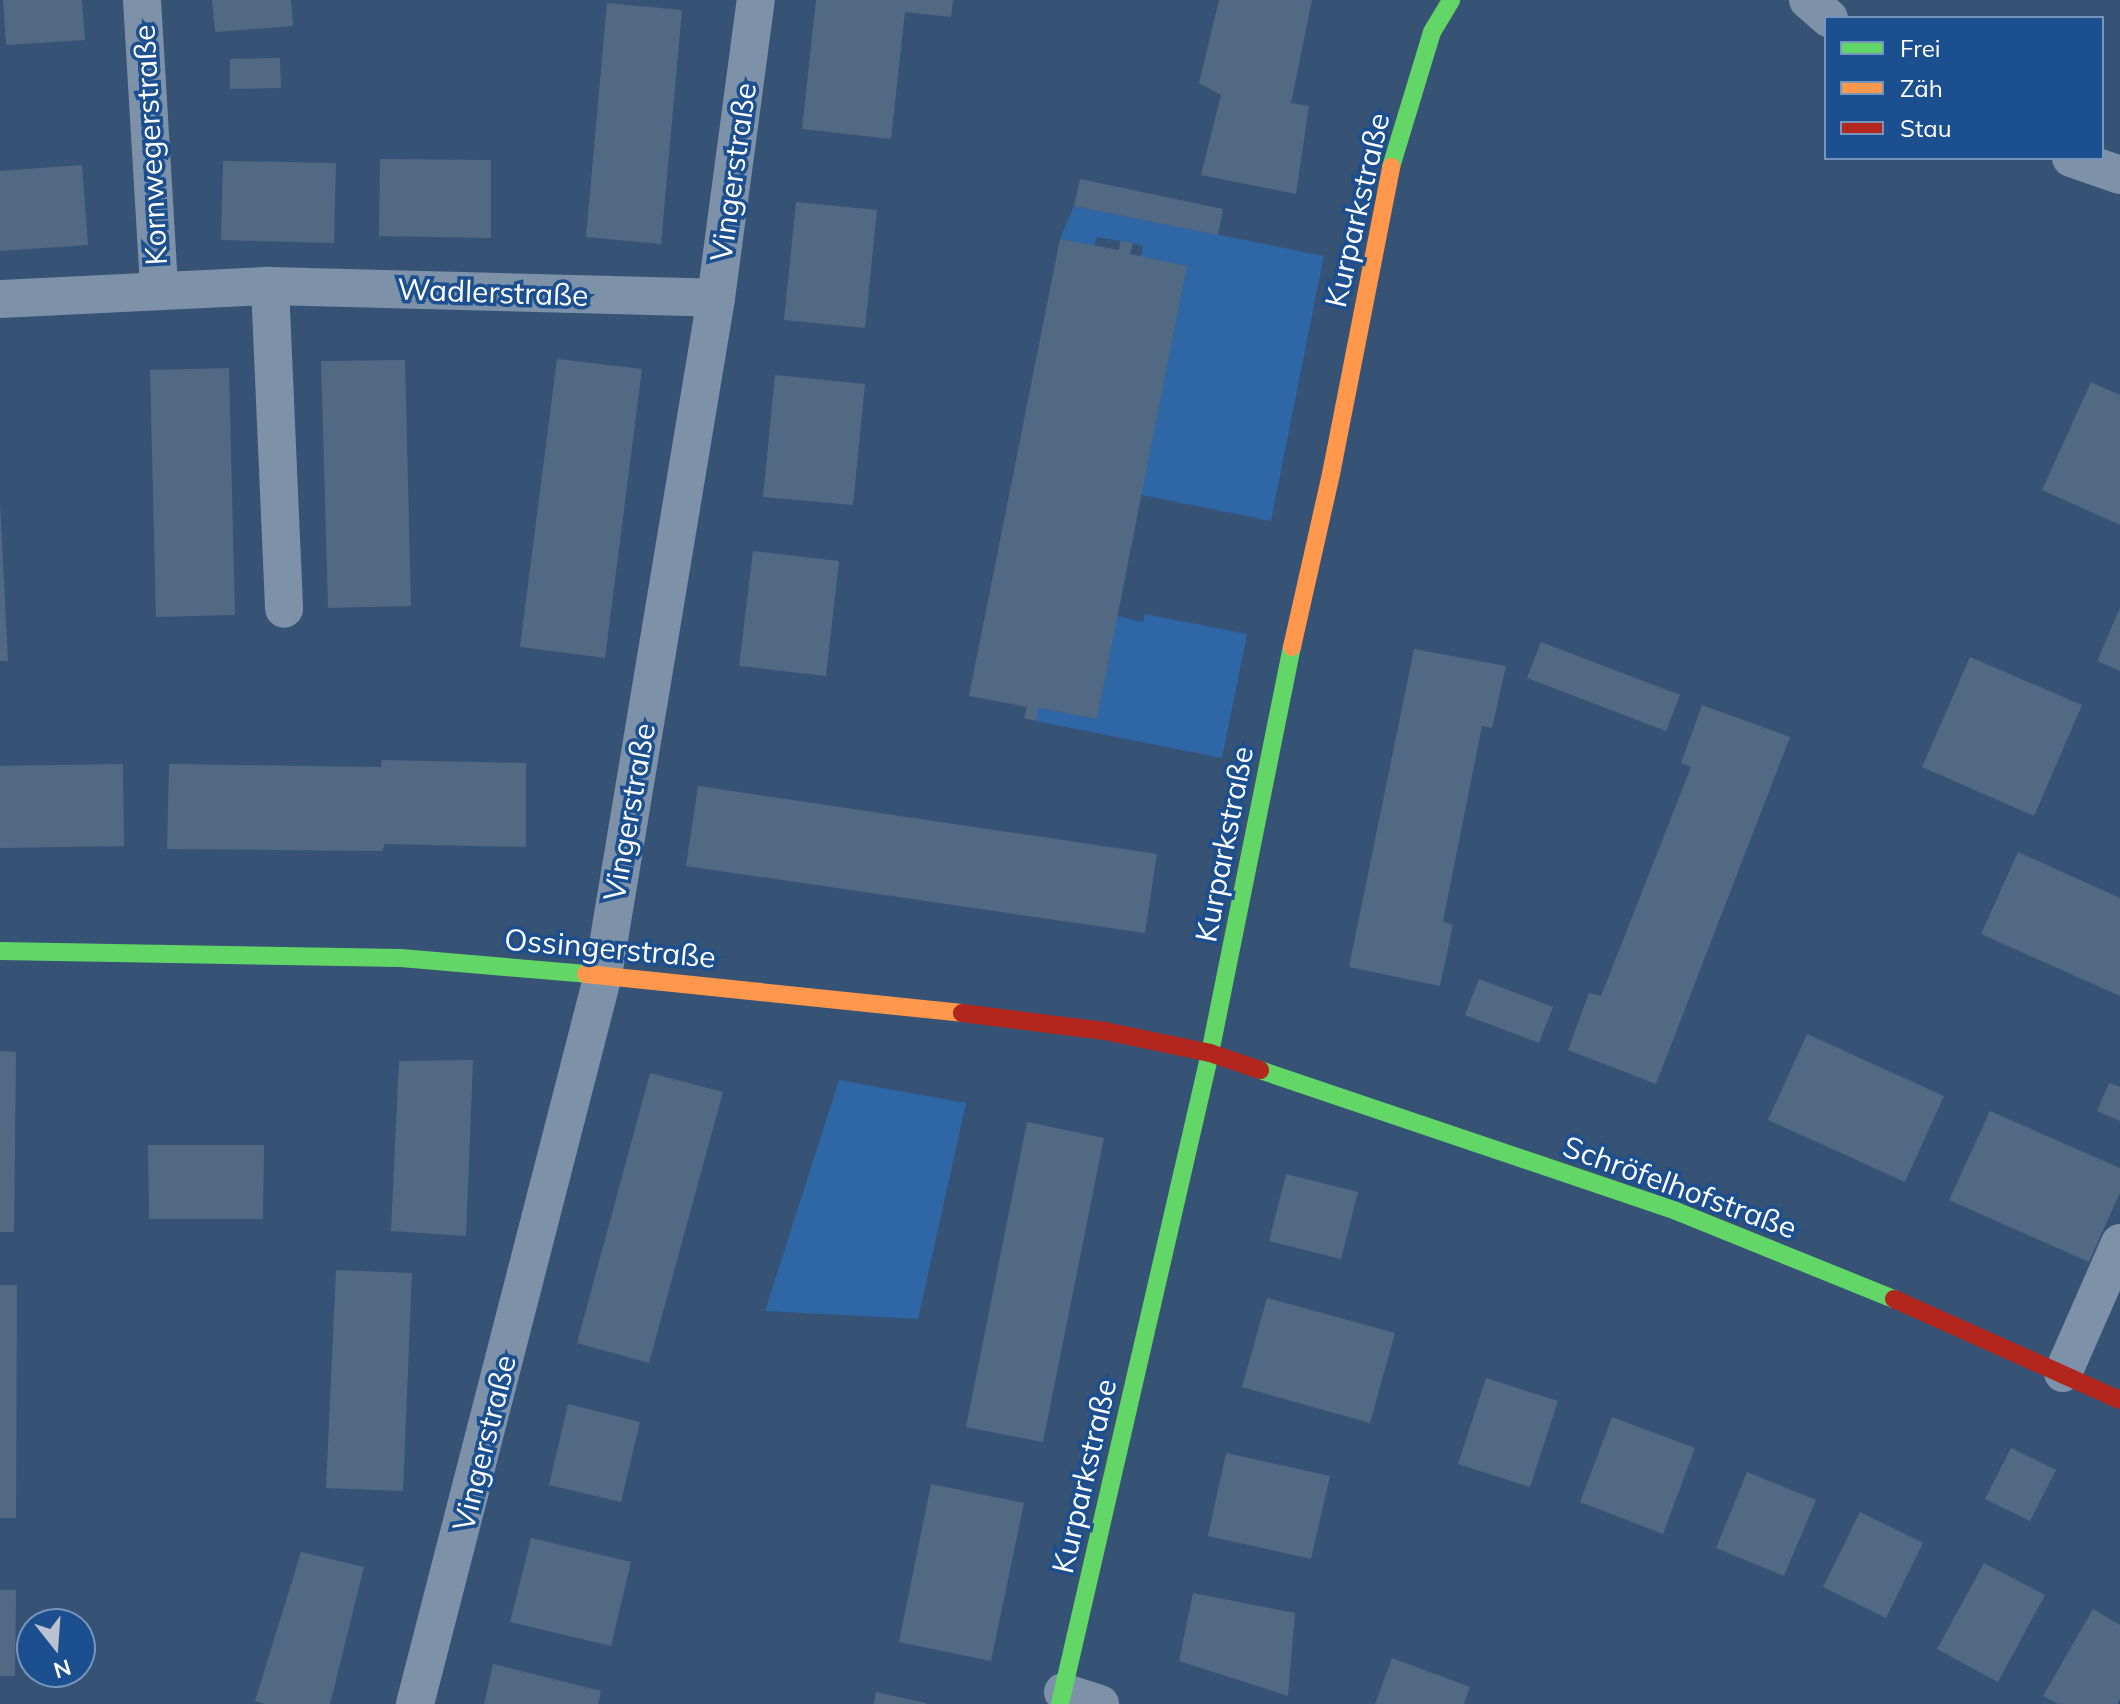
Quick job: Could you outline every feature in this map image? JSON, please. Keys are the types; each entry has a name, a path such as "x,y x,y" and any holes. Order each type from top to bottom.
{"street":[{"name":"Kornwegerstraße","path":"142,0 159,289"},
{"name":"Vingerstraße","path":"415,1704 603,975 716,298 756,0"},
{"name":"Kurparkstraße","path":"1062,1698 1210,1053 1309,561 1331,474 1393,155 1432,32 1451,0"},
{"path":"1808,0 1827,16"},
{"path":"2077,160 2120,175"},
{"name":"Wadlerstraße","path":"0,299 270,286 716,298"},
{"path":"270,286 284,609"},
{"name":"Ossingerstraße","path":"0,951 401,958 603,975 918,1007 1105,1031 1210,1053"},
{"name":"Schröfelhofstraße","path":"1210,1053 1676,1211 1883,1294 2120,1400"},
{"path":"2063,1373 2120,1243"},
{"path":"1062,1698 1100,1704"}],"shaded area":[{"path":"1074,206 1324,256 1271,521 1141,495 1187,266 1141,257 1143,246 1133,243 1097,237 1094,246 1060,239"},
{"path":"1145,614 1247,634 1222,758 1036,721 1039,708 1097,719 1117,616 1143,622"},
{"path":"839,1080 966,1103 918,1319 765,1311"}],"building":[{"path":"3,0 82,0 85,40 6,45"},
{"path":"212,0 291,0 293,26 215,32"},
{"path":"816,0 953,0 951,17 905,12 891,139 802,129"},
{"path":"1219,0 1312,0 1291,103 1309,106 1296,194 1201,175 1221,95 1199,83"},
{"path":"607,3 682,10 661,244 586,237"},
{"path":"280,58 281,88 230,89 230,59"},
{"path":"380,159 491,160 491,238 379,236"},
{"path":"223,161 336,163 334,243 221,240"},
{"path":"82,165 88,245 0,251 0,171"},
{"path":"1080,179 1223,209 1218,235 1074,206"},
{"path":"796,202 877,210 865,328 784,320"},
{"path":"1060,239 1119,250 1120,241 1133,243 1130,254 1187,266 1097,719 1039,708 1036,721 1024,718 1027,707 969,696"},
{"path":"557,359 642,369 605,658 520,647"},
{"path":"405,360 411,606 328,608 321,361"},
{"path":"229,368 235,615 156,617 150,370"},
{"path":"775,375 865,384 853,505 763,497"},
{"path":"2091,382 2120,395 2120,525 2042,490"},
{"path":"0,502 8,661 0,661"},
{"path":"753,551 839,561 826,676 739,666"},
{"path":"2120,608 2120,671 2097,661"},
{"path":"1541,642 1680,695 1666,731 1527,678"},
{"path":"1414,649 1506,666 1492,728 1482,726 1443,921 1453,925 1440,986 1349,967"},
{"path":"1970,657 2082,705 2034,816 1922,767"},
{"path":"1702,705 1790,737 1656,1084 1568,1050 1589,993 1601,996 1691,767 1681,763"},
{"path":"382,760 526,763 526,847 385,844 382,851 167,849 169,764 381,767"},
{"path":"123,764 124,846 0,848 0,766"},
{"path":"698,786 1157,854 1145,933 686,866"},
{"path":"2018,852 2120,898 2120,996 1981,934"},
{"path":"1479,979 1553,1007 1539,1043 1465,1015"},
{"path":"1807,1034 1944,1096 1905,1182 1768,1120"},
{"path":"0,1051 16,1052 14,1232 0,1232"},
{"path":"473,1060 466,1236 391,1231 399,1061"},
{"path":"650,1073 723,1092 649,1363 577,1343"},
{"path":"2109,1083 2120,1087 2120,1121 2097,1111"},
{"path":"1990,1111 2120,1168 2120,1192 2089,1262 1949,1200"},
{"path":"1027,1122 1104,1138 1043,1442 966,1427"},
{"path":"148,1145 264,1145 263,1219 149,1219"},
{"path":"1286,1174 1358,1192 1341,1259 1269,1241"},
{"path":"336,1270 412,1273 403,1491 326,1488"},
{"path":"0,1285 17,1285 16,1518 0,1518"},
{"path":"1267,1298 1395,1333 1370,1423 1242,1387"},
{"path":"1486,1378 1558,1401 1530,1487 1458,1464"},
{"path":"568,1404 640,1422 621,1502 549,1485"},
{"path":"1612,1417 1695,1448 1663,1534 1580,1502"},
{"path":"2011,1448 2056,1470 2030,1521 1985,1499"},
{"path":"1226,1453 1330,1476 1311,1559 1208,1536"},
{"path":"1747,1472 1816,1500 1784,1576 1716,1548"},
{"path":"931,1484 1024,1503 991,1661 899,1642"},
{"path":"1860,1512 1923,1543 1886,1618 1823,1587"},
{"path":"531,1538 631,1562 611,1646 510,1622"},
{"path":"301,1552 364,1567 330,1704 265,1704 255,1701"},
{"path":"1984,1563 2045,1595 1998,1682 1937,1649"},
{"path":"0,1590 16,1590 15,1676 0,1676"},
{"path":"1193,1593 1295,1613 1288,1696 1179,1661"},
{"path":"2093,1609 2120,1625 2120,1699 2117,1704 2058,1704 2043,1696"},
{"path":"1392,1658 1470,1687 1464,1704 1375,1704"},
{"path":"493,1664 601,1691 598,1704 484,1704"},
{"path":"876,1692 926,1703 926,1704 874,1704"}],"traffic: fast":[{"path":"1391,167 1432,32 1451,0"},
{"path":"1060,1704 1210,1053 1292,647"},
{"path":"0,951 401,958 586,974"},
{"path":"1260,1070 1676,1211 1894,1299"}],"traffic: slow":[{"path":"1292,647 1331,474 1391,167"},
{"path":"586,974 962,1013"}],"traffic: jam":[{"path":"962,1013 1105,1031 1210,1053 1260,1070"},
{"path":"1894,1299 2120,1400"}]}
